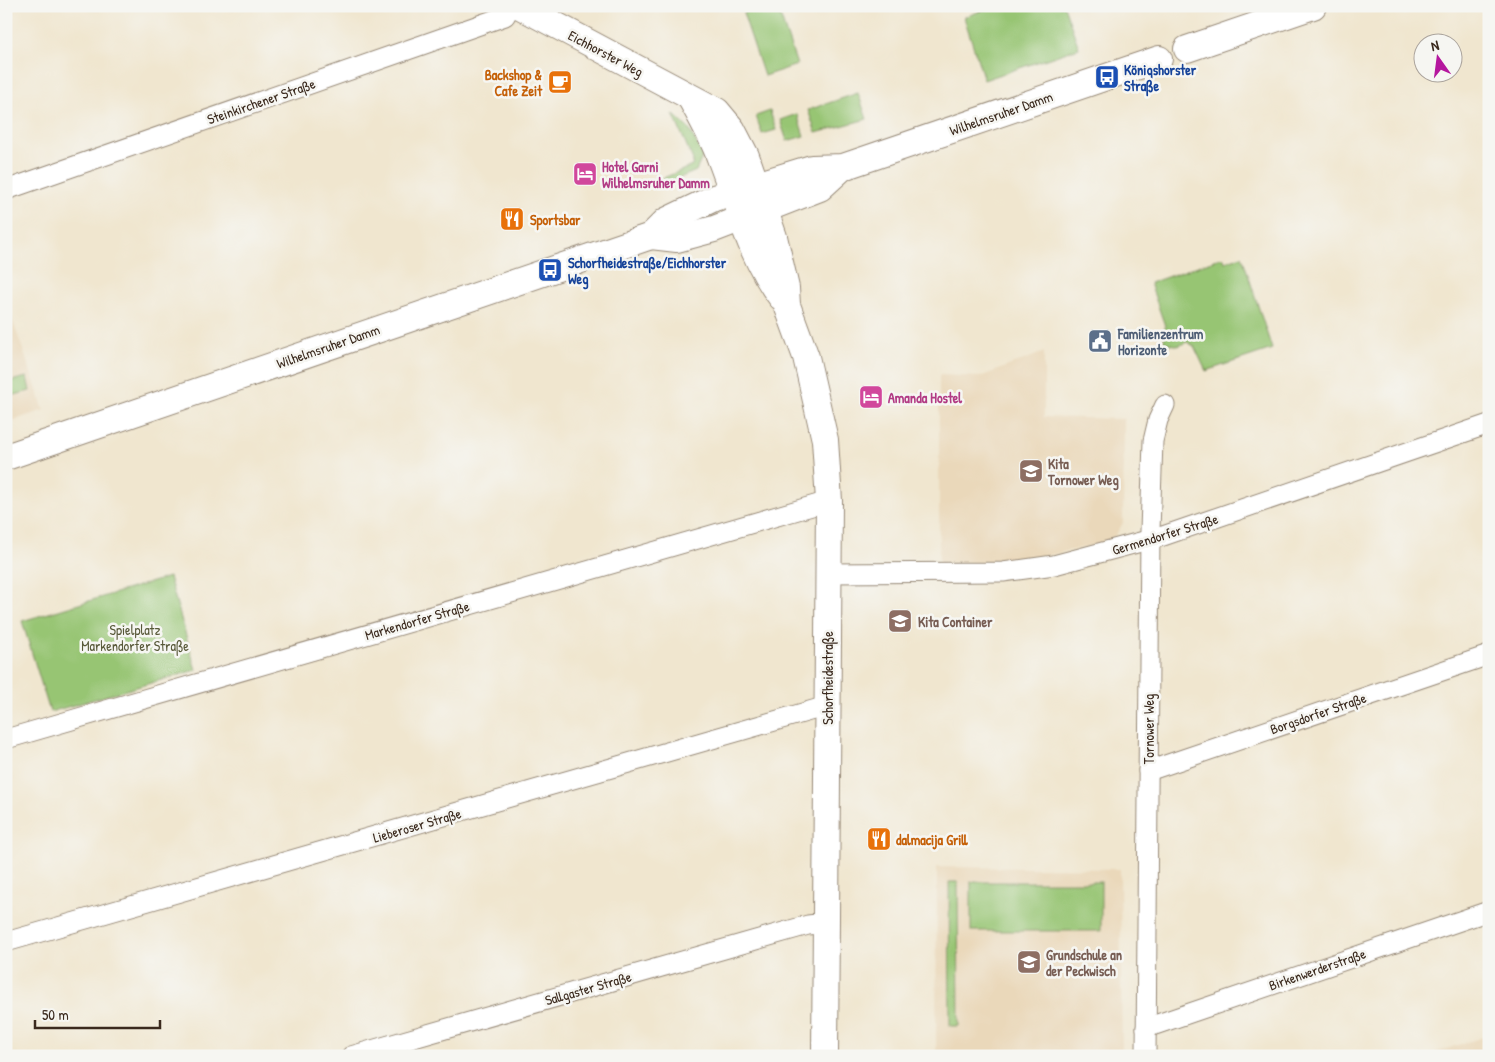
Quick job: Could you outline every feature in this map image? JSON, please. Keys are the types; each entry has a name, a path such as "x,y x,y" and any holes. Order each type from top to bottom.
{"main road":[{"name":"Eichhorster Weg","path":"520,6 691,99 717,111 732,129 746,156 744,188 753,213"},
{"path":"1187,49 1297,9"},
{"name":"Wilhelmsruher Damm","path":"651,236 666,221 714,198 812,168 844,167 1159,59"},
{"name":"Wilhelmsruher Damm","path":"6,457 651,236 677,239 714,229 820,188 844,167"},
{"name":"Schorfheidestraße","path":"753,213 763,267 787,305 806,358 826,440 829,501 825,1056"}],"street":[{"name":"Steinkirchener Straße","path":"7,186 505,16 511,6"},
{"name":"Tornower Weg","path":"1146,1056 1150,540 1153,442 1158,420 1165,405"},
{"name":"Germendorfer Straße","path":"828,573 1003,572 1054,565 1150,540 1489,424"},
{"name":"Markendorfer Straße","path":"6,739 829,501"},
{"name":"Borgsdorfer Straße","path":"1148,771 1489,655"},
{"name":"Lieberoser Straße","path":"6,942 827,706"},
{"name":"Birkenwerderstraße","path":"1146,1028 1489,911"},
{"name":"Sallgaster Straße","path":"351,1056 808,925 826,923"}],"shaded area":[{"path":"6,310 9,310 44,410 6,423"},
{"name":"Kita Tornower Weg","path":"1044,352 1044,417 1124,419 1123,523 1112,541 1054,554 994,562 939,563 939,375 980,377"},
{"name":"Grundschule an der Peckwisch","path":"937,867 1120,869 1122,1056 936,1056"},
{"path":"1489,1035 1489,1056 1431,1056 1431,1054"}],"green space":[{"path":"762,6 777,6 797,65 764,76 743,13"},
{"path":"995,6 1064,6 1079,48 984,80 964,17"},
{"path":"858,93 867,119 816,133 808,110"},
{"path":"770,111 776,130 762,134 756,116"},
{"path":"673,114 689,129 703,155 696,171 663,185 661,179 692,166 693,160"},
{"path":"797,114 804,136 787,141 780,120"},
{"path":"1242,256 1272,349 1206,371 1194,346 1187,342 1178,346 1164,342 1165,326 1150,283 1223,257 1225,262"},
{"path":"27,377 30,391 7,397 11,410 6,411 6,382"},
{"name":"Spielplatz Markendorfer Straße","path":"169,577 196,670 50,712 22,621"},
{"path":"949,882 958,882 959,1026 950,1026"},
{"path":"971,882 1101,882 1101,931 971,931"}],"place":[{"name":"Königshorster Straße","path":"1107,77"},
{"name":"Backshop & Cafe Zeit","path":"560,82"},
{"name":"Hotel Garni Wilhelmsruher Damm","path":"585,174"},
{"name":"Sportsbar","path":"512,219"},
{"name":"Schorfheidestraße/Eichhorster Weg","path":"550,270"},
{"name":"Familienzentrum Horizonte","path":"1100,341"},
{"name":"Amanda Hostel","path":"871,397"},
{"name":"Kita Tornower Weg","path":"1031,471"},
{"name":"Kita Container","path":"900,621"},
{"name":"dalmacija Grill","path":"879,839"},
{"name":"Grundschule an der Peckwisch","path":"1029,962"}]}
